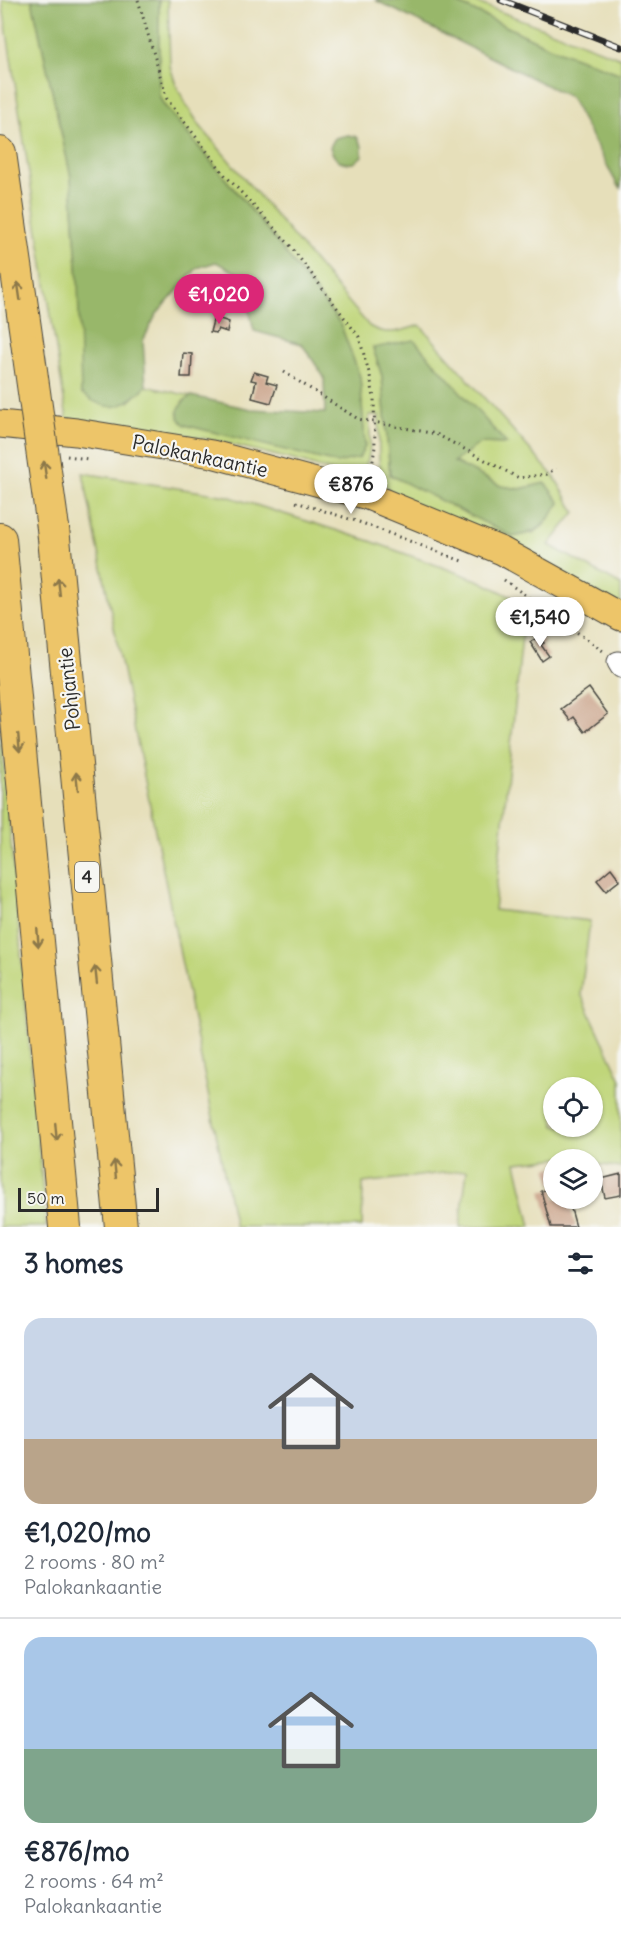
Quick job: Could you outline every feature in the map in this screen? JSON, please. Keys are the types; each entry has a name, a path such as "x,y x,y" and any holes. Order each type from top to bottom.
{"highway":[{"name":"Pohjantie","path":"0,153 53,528 121,1227"},
{"path":"0,539 65,1227"}],"main road":[{"name":"Palokankaantie","path":"0,424 76,432 212,454 368,496 502,551 621,617"}],"path":[{"path":"138,0 167,99 225,175 289,244 359,337 370,376 375,423 375,447 368,496"},
{"path":"284,372 358,419 436,434 519,478 547,474 556,468"},
{"path":"58,455 92,459"},
{"path":"285,499 362,523 463,562"},
{"path":"496,574 619,664"}],"green space":[{"path":"2,0 32,0 71,177 78,280 129,402 146,386 191,396 182,402 365,446 360,377 340,323 258,218 163,104 159,95 159,0 168,0 170,66 176,85 200,126 369,326 388,332 420,325 555,478 575,512 549,545 621,585 621,605 390,491 385,485 380,466 379,415 369,415 370,450 365,467 355,479 305,463 218,441 118,423 67,419","holes":["373,348 506,444 480,443 454,462 501,486 520,489 545,483 560,503 543,526 532,534 390,475 382,376"]},
{"path":"32,0 159,0 159,95 163,104 258,218 340,323 360,377 365,446 359,458 337,463 185,425 181,421 178,413 180,406 191,396 251,409 325,413 324,377 302,344 254,331 241,275 216,262 197,268 156,315 143,341 146,386 130,400 115,406 100,404 81,393 78,280 71,177"},
{"path":"375,0 451,0 549,47 621,74 621,188 570,97"},
{"path":"451,0 470,0 621,58 621,74 549,47"},
{"path":"348,135 357,137 362,146 362,156 354,163 338,160 330,147 335,138"},
{"path":"414,340 507,444 480,443 454,462 501,486 520,489 545,483 560,503 546,522 536,530 513,537 390,475 382,376 373,348"},
{"path":"83,473 227,496 370,541 480,581 549,616 523,627 494,910 590,921 581,994 621,1080 621,1168 603,1165 603,1149 543,1149 543,1160 516,1163 531,1227 460,1227 467,1170 363,1183 362,1227 235,1227"},
{"path":"0,722 46,1227 0,1227"}],"building":[{"path":"210,281 223,287 219,298 205,292"},
{"path":"214,317 229,322 227,332 218,329 216,333 210,332"},
{"path":"183,353 192,354 191,377 181,377"},
{"path":"254,372 268,376 266,382 277,385 271,403 252,398 256,381 251,380"},
{"path":"540,636 544,643 541,645 549,656 542,661 530,642"},
{"path":"589,688 608,714 585,732 574,717 570,720 561,709"},
{"path":"611,868 620,880 606,891 597,880"},
{"path":"621,1174 621,1195 605,1198 603,1178"},
{"path":"546,1209 571,1209 576,1227 551,1227"}],"railway":[{"path":"501,0 621,47"}]}
